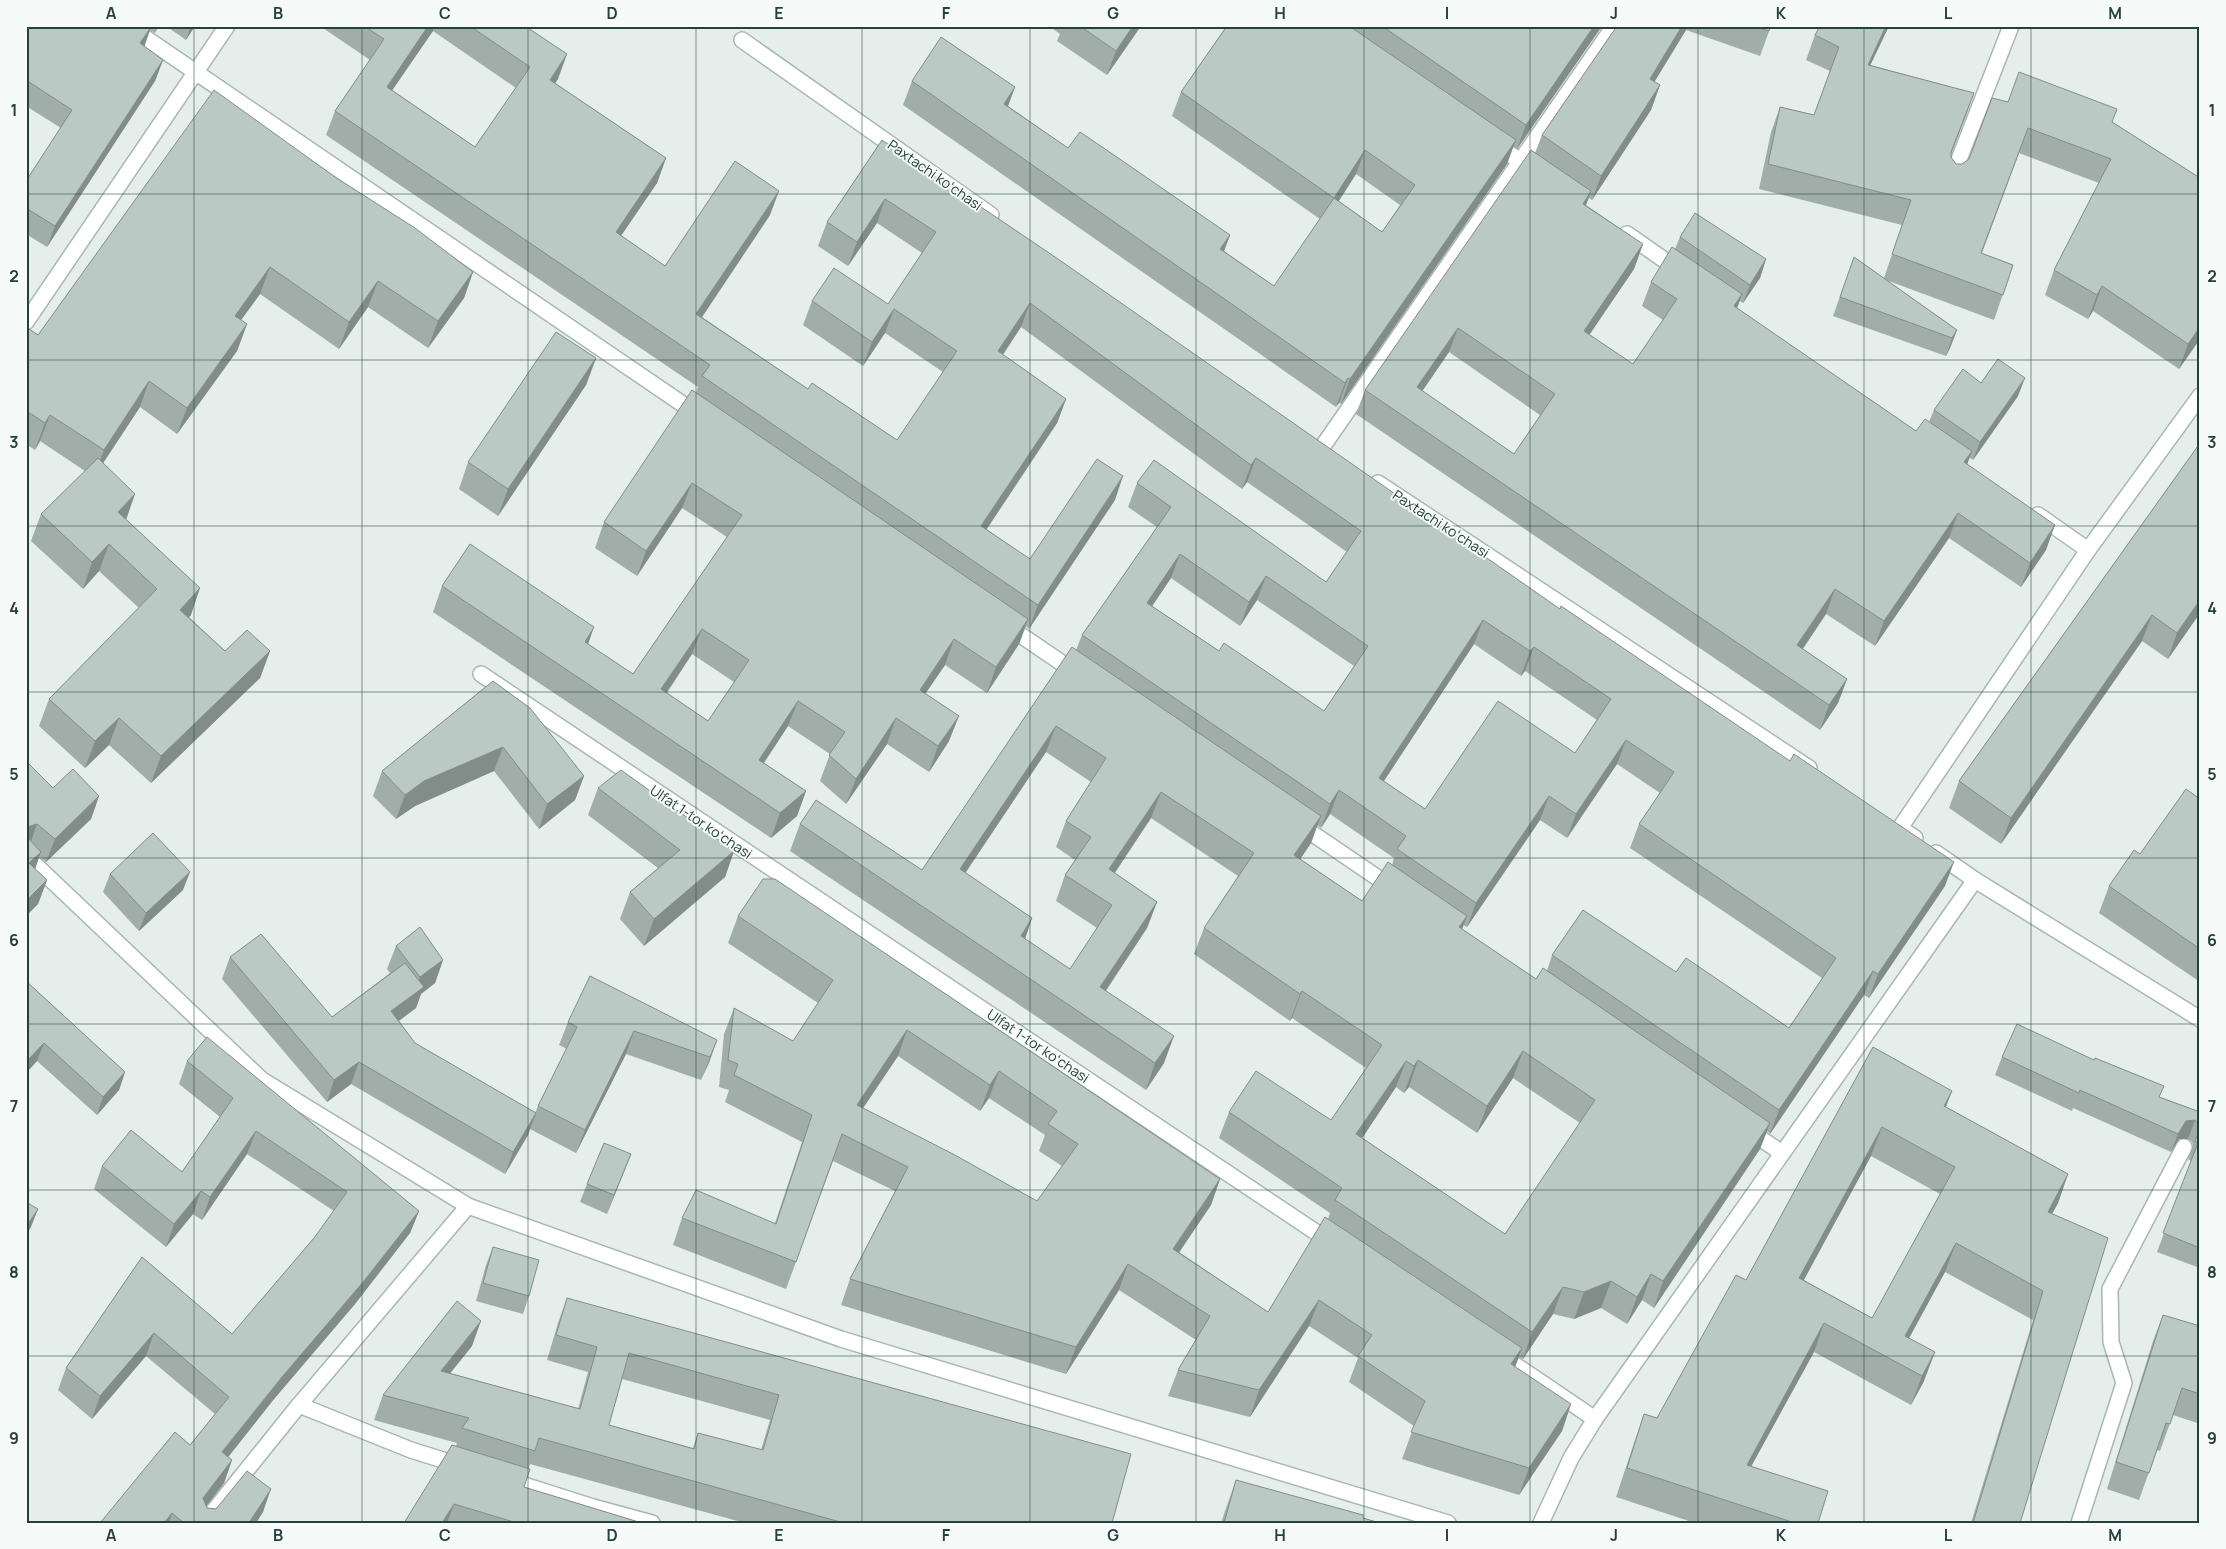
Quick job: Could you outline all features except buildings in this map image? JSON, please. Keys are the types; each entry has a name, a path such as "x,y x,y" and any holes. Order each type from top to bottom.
{"street":[{"path":"128,26 716,427"},
{"path":"26,322 227,26"},
{"path":"1339,457 1318,443 1614,26"},
{"path":"1951,180 2011,26"},
{"name":"Paxtachi koʻchasi","path":"742,40 1004,223"},
{"path":"1480,134 1553,184"},
{"path":"1611,223 1693,280"},
{"path":"1900,828 2088,550 2200,396"},
{"name":"Paxtachi koʻchasi","path":"1364,473 1818,774"},
{"path":"2022,505 2088,550"},
{"path":"997,618 1088,680"},
{"name":"Ulfat 1-tor koʻchasi","path":"481,674 1348,1253"},
{"path":"1286,816 1410,900"},
{"path":"1884,817 1975,880 2200,1019"},
{"path":"26,856 262,1080 468,1206 841,1340 1448,1523"},
{"path":"1541,1523 1571,1458 1595,1418 1975,880"},
{"path":"1732,1120 1782,1153"},
{"path":"2079,1523 2124,1383 2111,1342 2110,1289 2184,1147"},
{"path":"204,1523 299,1405 468,1206"},
{"path":"1488,1347 1595,1418"},
{"path":"299,1405 411,1450 474,1470"},
{"path":"492,1476 652,1523"}]}
